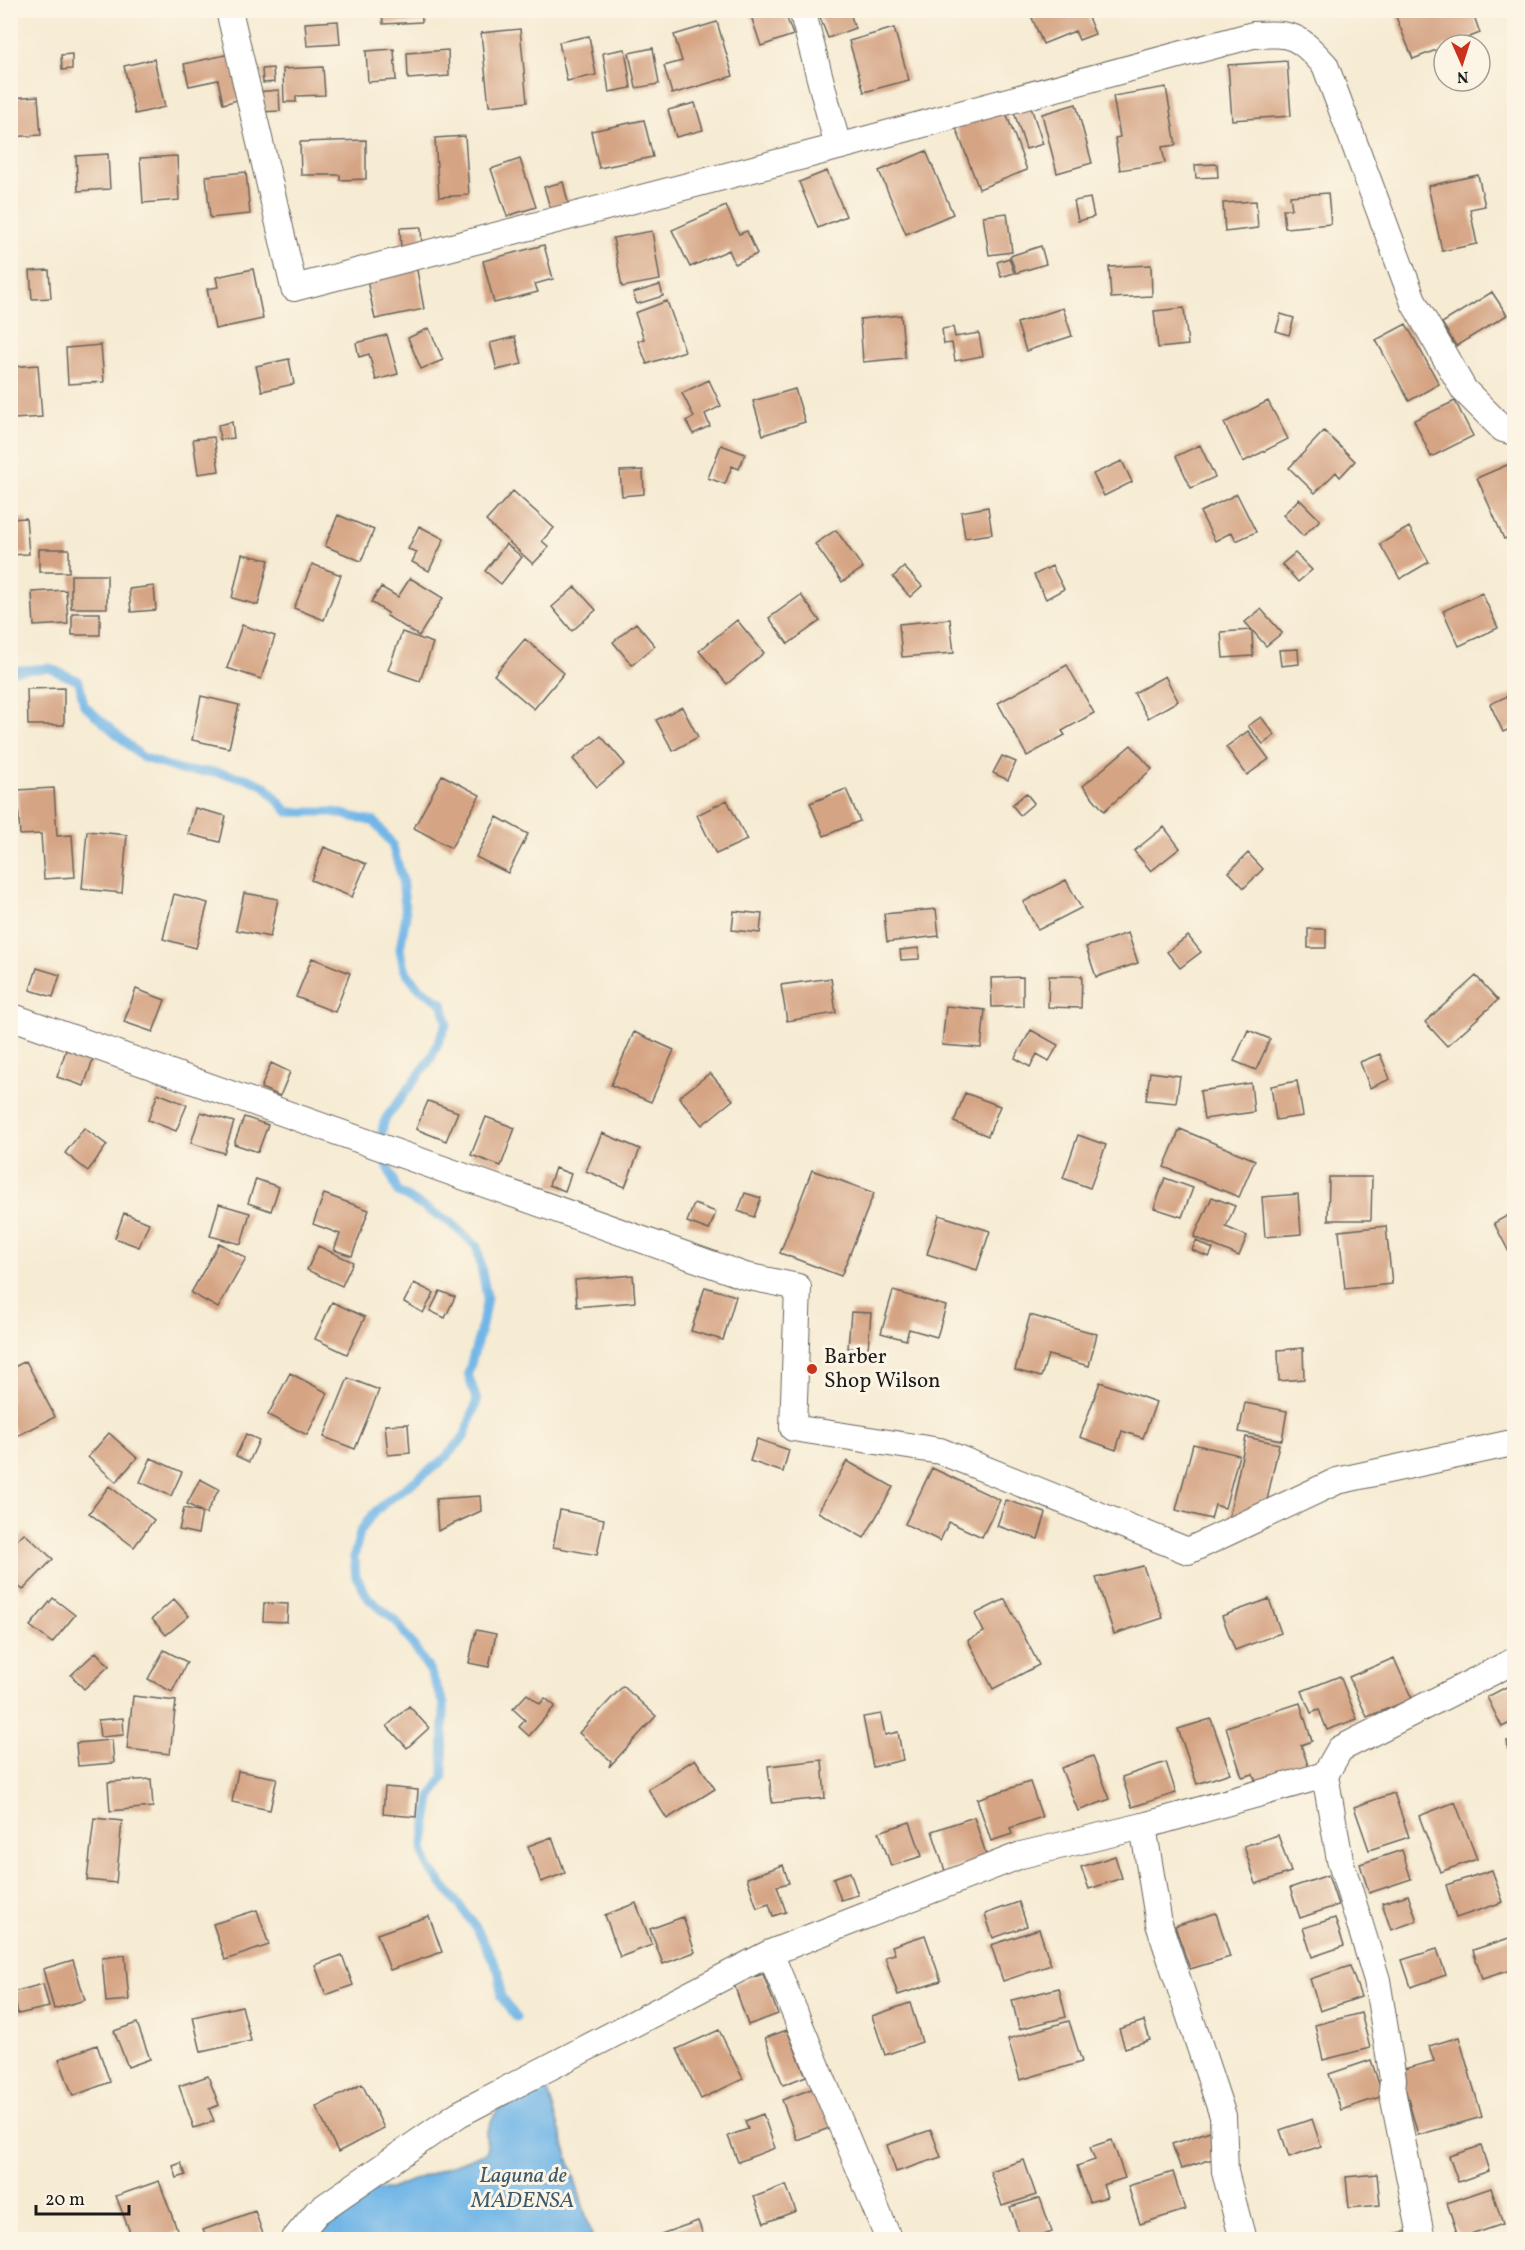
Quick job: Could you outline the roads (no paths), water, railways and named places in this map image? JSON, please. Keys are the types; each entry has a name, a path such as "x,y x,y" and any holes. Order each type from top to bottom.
{"street":[{"path":"228,10 294,288 838,147 1253,35 1283,34 1305,43 1325,65 1414,303 1438,347 1464,390 1503,429 1515,432"},
{"path":"802,10 838,147"},
{"path":"10,1016 25,1019 745,1276 798,1287 793,1428 940,1450 1188,1551 1336,1481 1512,1443 1515,1446"},
{"path":"1422,2240 1392,2090 1393,2079 1377,1980 1340,1860 1325,1775 1340,1749 1515,1661"},
{"path":"294,2240 317,2212 459,2114 770,1953 1021,1854 1143,1826 1325,1775"},
{"path":"1143,1826 1159,1924 1223,2116 1225,2172 1243,2240"},
{"path":"770,1953 889,2240"}],"water":[{"name":"Laguna de MADENSA","path":"547,2088 593,2239 316,2239 324,2225 373,2190 390,2189 487,2152 486,2133 497,2110"}],"waterway":[{"path":"10,671 49,668 79,681 84,705 142,757 183,771 215,772 249,779 265,786 288,812 333,812 375,822 392,844 402,878 406,915 400,949 404,969 417,986 443,1004 447,1023 430,1060 386,1118 382,1146 398,1192 451,1223 477,1247 487,1297 482,1325 468,1374 477,1401 464,1437 442,1461 386,1502 370,1517 360,1532 354,1557 356,1576 369,1599 396,1621 411,1642 430,1671 444,1704 443,1777 431,1798 423,1849 429,1868 477,1929 499,1972 501,1997 516,2017"}],"place":[{"name":"Barber Shop Wilson","path":"812,1369"}]}
